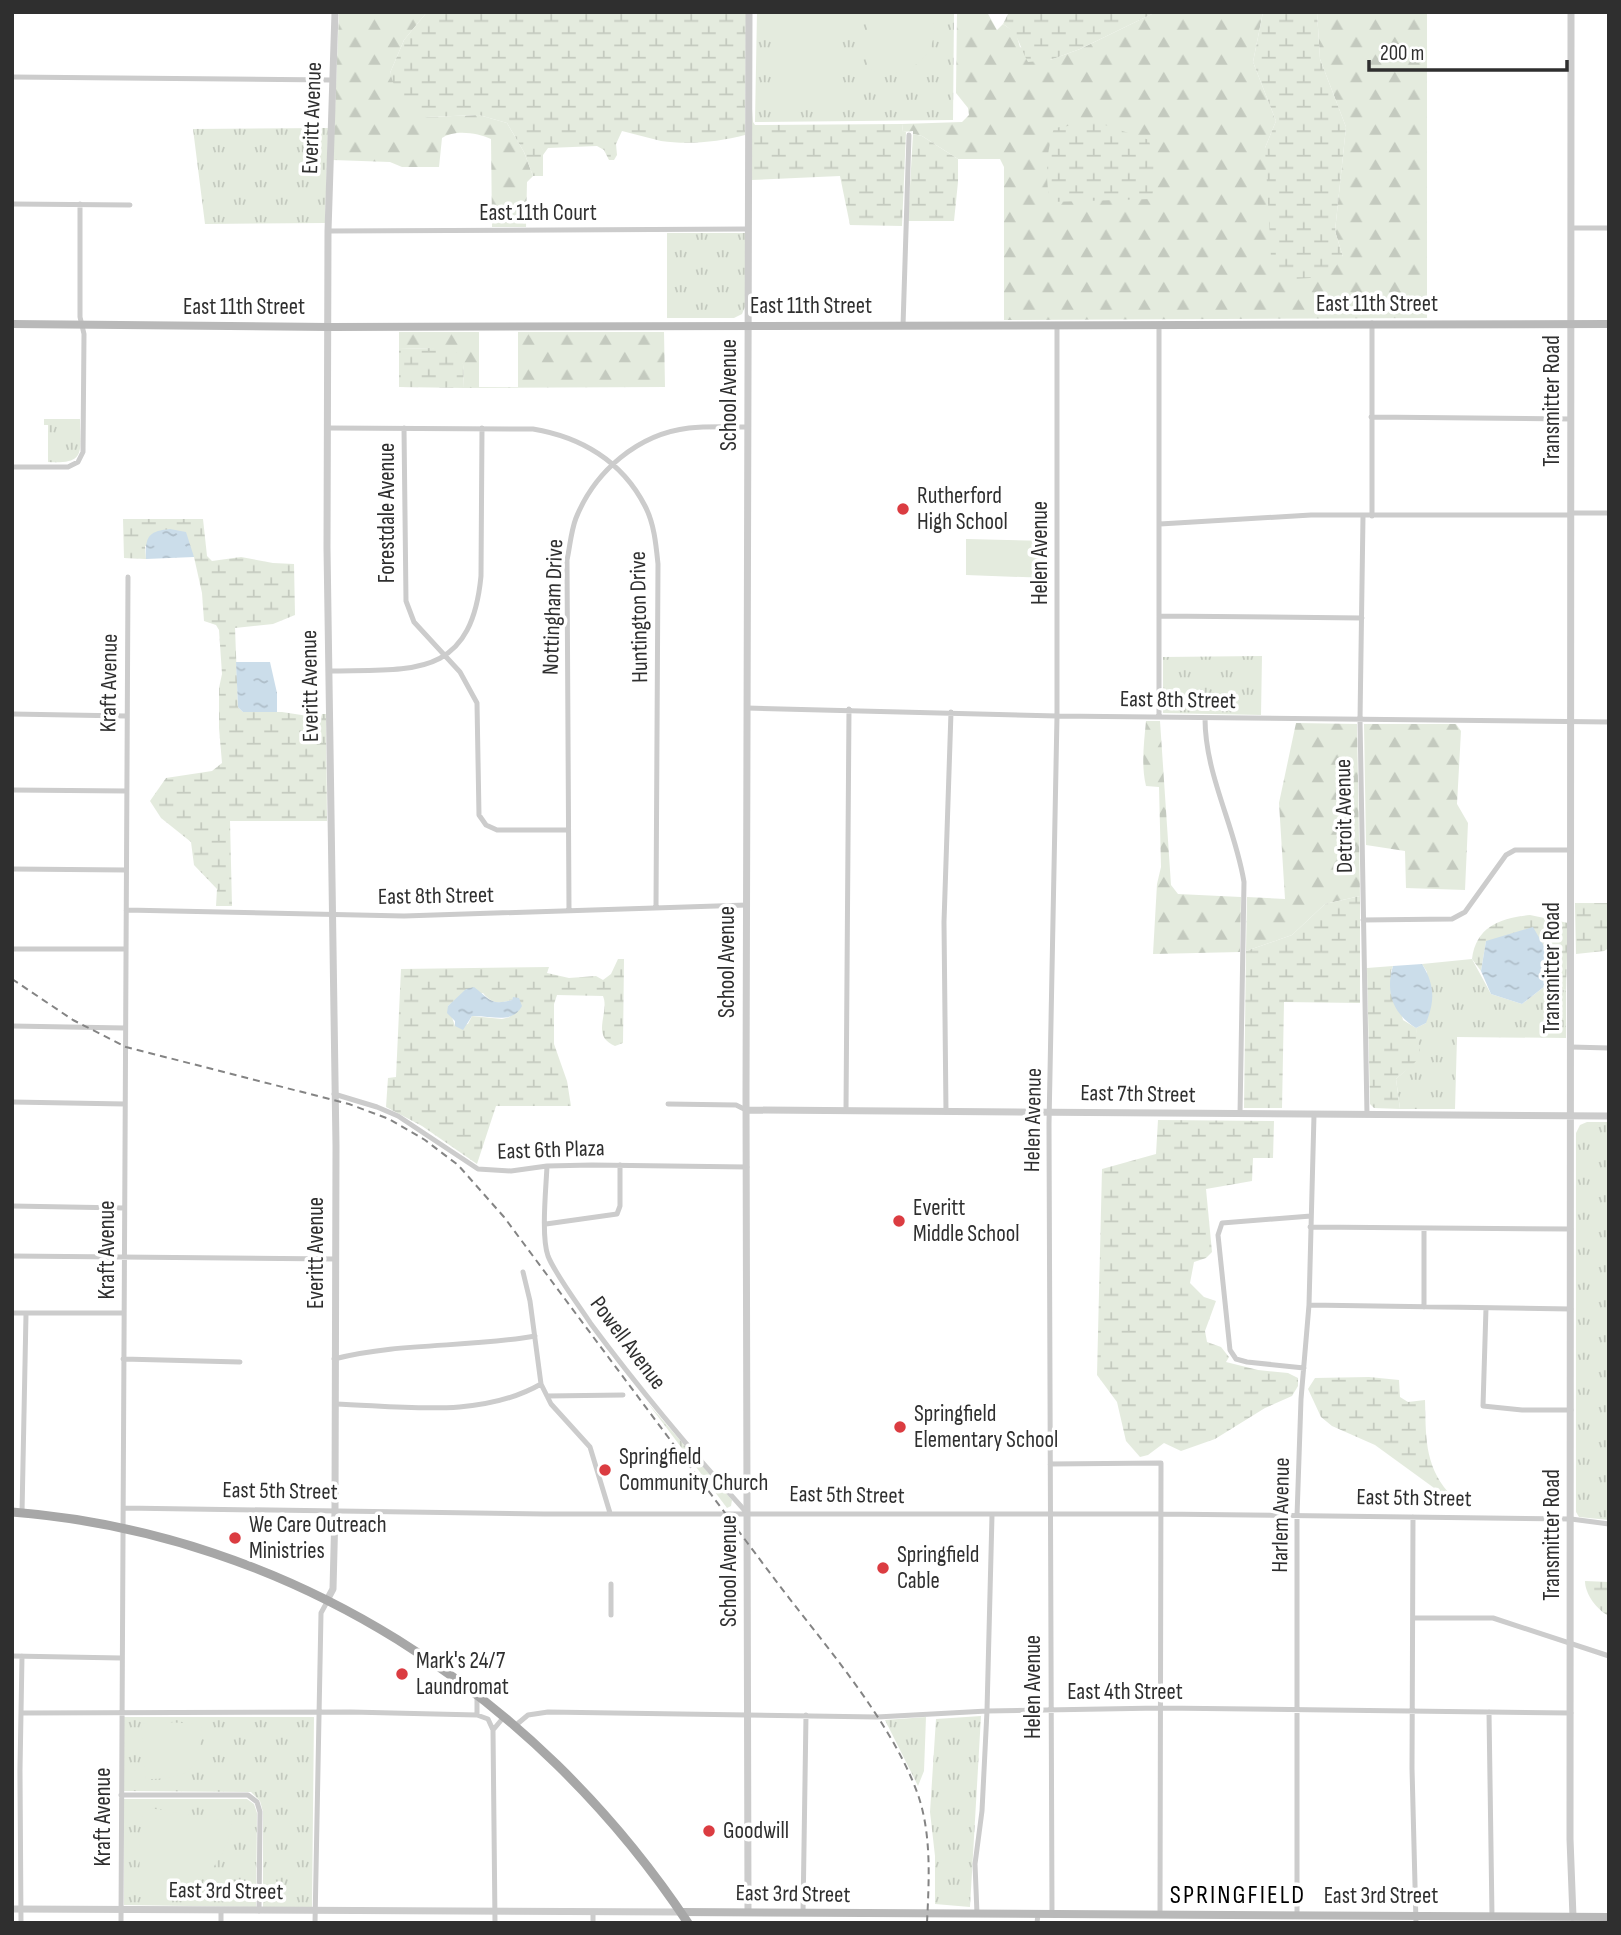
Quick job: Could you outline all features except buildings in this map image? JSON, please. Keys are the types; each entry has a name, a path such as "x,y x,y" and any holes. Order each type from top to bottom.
{"main road":[{"name":"East 11th Street","path":"12,324 329,327 1609,324"},
{"path":"17,1512 123,1529 225,1558 327,1600 389,1633 477,1693 555,1760 606,1814 646,1862 688,1923"},
{"name":"East 3rd Street","path":"681,1912 976,1914 1037,1919 1052,1914 1248,1919 1297,1916 1416,1919 1492,1916 1573,1920 1609,1917"}],"street":[{"name":"Everitt Avenue","path":"315,1923 321,1613 332,1589 335,1511 328,231 335,12"},
{"name":"School Avenue","path":"748,1912 746,1110 749,12"},
{"name":"Transmitter Road","path":"1571,12 1570,1839 1573,1920"},
{"path":"12,77 332,80"},
{"path":"903,326 909,135"},
{"path":"12,204 130,205"},
{"path":"12,467 68,467 78,462 83,452 80,204"},
{"path":"1571,228 1609,228"},
{"name":"East 11th Court","path":"328,231 748,229"},
{"path":"1372,323 1372,516"},
{"path":"1159,324 1159,717"},
{"name":"Helen Avenue","path":"1052,1914 1050,1112 1057,716 1057,326"},
{"path":"1371,417 1571,419"},
{"name":"Nottingham Drive","path":"569,909 568,560 571,535 580,508 599,477 612,463 641,443 689,428 748,427"},
{"name":"Huntington Drive","path":"328,428 533,429 556,433 580,442 625,475 646,506 654,530 658,564 656,908"},
{"name":"Forestdale Avenue","path":"404,428 406,601 414,622 460,672 477,703 479,815 486,825 497,830 568,831"},
{"path":"329,671 410,669 433,663 460,643 478,599 481,576 482,428"},
{"path":"1160,524 1311,515 1609,513"},
{"name":"Detroit Avenue","path":"1363,516 1360,720 1367,1115"},
{"name":"Kraft Avenue","path":"121,1923 128,577"},
{"path":"1159,616 1362,618"},
{"name":"East 8th Street","path":"747,708 1057,716 1609,722"},
{"path":"846,1111 849,709"},
{"path":"946,1112 944,922 951,712"},
{"path":"12,714 126,716"},
{"path":"1205,718 1208,759 1240,856 1244,882 1240,1114"},
{"path":"12,790 125,791"},
{"path":"1363,920 1452,919 1465,912 1506,855 1515,849 1571,850"},
{"path":"12,869 125,870"},
{"name":"East 8th Street","path":"125,910 404,916 747,905"},
{"path":"12,949 125,949"},
{"path":"12,1026 125,1028"},
{"path":"1571,1046 1609,1048"},
{"name":"East 6th Plaza","path":"334,1094 398,1116 478,1169 511,1171 547,1166 620,1165 747,1167"},
{"path":"12,1102 125,1104"},
{"name":"East 7th Street","path":"668,1104 736,1105 746,1110 1609,1116"},
{"name":"Harlem Avenue","path":"1297,1916 1297,1516 1309,1305 1314,1115"},
{"path":"545,1224 617,1214 621,1206 620,1165"},
{"name":"Powell Avenue","path":"547,1166 545,1224 548,1256 576,1302 623,1367 677,1434 747,1513"},
{"path":"12,1206 124,1208"},
{"path":"1304,1368 1247,1362 1236,1359 1230,1350 1218,1235 1222,1223 1311,1216"},
{"path":"1310,1227 1571,1229"},
{"path":"1424,1229 1424,1307"},
{"path":"12,1256 335,1259"},
{"path":"523,1272 536,1336 541,1384 551,1404 590,1447 610,1513"},
{"path":"1309,1305 1571,1309"},
{"path":"1486,1308 1483,1406 1571,1410"},
{"path":"12,1313 124,1313"},
{"path":"17,1512 26,1314"},
{"path":"334,1359 379,1349 487,1344 536,1336"},
{"path":"123,1359 240,1362"},
{"path":"335,1404 474,1406 509,1398 541,1384"},
{"path":"547,1396 623,1395"},
{"path":"1050,1464 1161,1463 1160,1915"},
{"name":"East 5th Street","path":"123,1508 610,1513 1160,1514 1571,1519 1609,1524"},
{"path":"976,1914 975,1864 982,1811 987,1711 992,1515"},
{"path":"1413,1517 1416,1919"},
{"path":"611,1584 611,1615"},
{"path":"1414,1618 1493,1618 1609,1656"},
{"path":"12,1656 121,1658"},
{"path":"21,1923 17,1909 22,1656"},
{"path":"477,1693 477,1714"},
{"name":"East 4th Street","path":"516,1725 528,1715 548,1712 877,1717 987,1711 1160,1708 1571,1713"},
{"path":"1489,1712 1492,1916"},
{"path":"21,1713 477,1714 488,1719 493,1730 495,1923"},
{"path":"803,1913 806,1715"},
{"path":"493,1730 505,1716"},
{"path":"121,1795 248,1795 257,1802 260,1812 259,1911"},
{"name":"East 3rd Street","path":"17,1909 681,1912"},
{"path":"221,1910 221,1923"},
{"path":"593,1912 593,1923"}],"green space":[{"path":"339,12 427,12 404,40 390,73 427,117 479,115 507,123 524,152 533,176 527,182 526,227 492,227 491,139 486,137 460,133 442,138 439,167 402,167 390,162 333,160"},
{"path":"427,12 746,12 745,135 682,143 661,141 622,131 616,144 617,155 614,160 609,160 604,150 597,146 548,148 543,155 543,176 533,176 524,152 507,123 479,115 427,117 400,103 390,73 404,40"},
{"path":"757,12 954,12 953,120 755,122"},
{"path":"777,12 836,12 836,101 777,101"},
{"path":"870,12 931,12 933,41 927,53 908,69 895,73 881,73 867,68 867,15"},
{"path":"957,12 987,12 997,30 1003,24 1016,33 1020,47 1050,60 1080,49 1154,13 1263,12 1253,62 1276,121 1265,148 1343,257 1335,231 1346,127 1320,59 1317,12 1427,12 1427,318 1004,320 1004,167 1000,159 958,159 922,136 913,134 913,131 903,132 902,124 962,122 969,115 968,108 956,93"},
{"path":"1009,12 1230,12 1154,13 1080,49 1050,60 1028,62 1016,36 1003,24"},
{"path":"1263,12 1317,12 1320,59 1346,127 1335,231 1343,257 1327,277 1293,279 1272,276 1265,148 1276,121 1253,62"},
{"path":"752,109 755,125 902,124 903,132 906,132 902,226 850,225 840,176 751,180"},
{"path":"1096,122 1149,140 1155,172 1152,199 1050,202 1047,165 1054,128"},
{"path":"328,128 325,223 205,224 193,129"},
{"path":"913,134 922,136 958,159 954,221 908,221"},
{"path":"667,233 745,233 745,307 742,314 734,318 667,318"},
{"path":"399,332 479,332 479,387 518,387 518,332 664,332 665,387 464,388 463,364 432,348 399,349"},
{"path":"399,349 455,350 463,364 464,388 399,387"},
{"path":"44,419 80,419 80,448 75,458 48,462 48,425 44,425"},
{"path":"123,519 203,519 207,556 212,561 241,557 294,564 295,615 273,624 235,628 238,707 243,712 282,712 321,718 322,714 326,714 327,821 230,821 232,906 216,906 217,889 194,865 191,842 161,818 150,801 166,778 212,771 222,763 219,728 219,688 222,674 219,630 216,625 204,621 202,593 194,557 145,546 146,559 124,558"},
{"path":"966,539 1049,541 1049,578 966,575"},
{"path":"1262,656 1261,715 1163,713 1163,657"},
{"path":"1146,721 1160,721 1171,885 1178,894 1241,897 1240,952 1153,954 1157,884 1161,867 1159,787 1146,786 1144,778"},
{"path":"1296,723 1357,724 1360,896 1325,904 1292,935 1246,951 1247,897 1285,899 1279,803"},
{"path":"1364,724 1456,724 1461,731 1457,804 1468,823 1465,890 1406,888 1405,851 1366,845"},
{"path":"1360,896 1360,1003 1284,1002 1282,1108 1244,1108 1246,951 1292,935 1325,904"},
{"path":"1575,903 1609,903 1609,948 1576,954"},
{"path":"1530,915 1568,923 1566,990 1545,986 1552,960 1486,941 1481,971 1472,959 1474,948 1484,931 1509,918"},
{"path":"618,959 624,959 623,1043 615,1046 604,1036 603,996 557,995 554,1004 554,1044 567,1081 571,1106 496,1106 477,1164 422,1126 386,1107 388,1078 396,1077 401,969 549,967 547,973 569,978 596,976 603,980 611,974","holes":["483,993 499,1002 512,1000 513,997 510,1017 502,1019 472,1016 468,1024 455,1026 448,1006 454,1001"]},
{"path":"1472,959 1491,994 1522,1004 1545,986 1566,990 1566,1038 1457,1037 1455,1109 1400,1109 1396,1079 1414,1057 1416,1028 1426,1023 1427,972 1422,964"},
{"path":"1393,966 1391,971 1403,1020 1416,1028 1421,1057 1396,1079 1400,1109 1374,1108 1370,1104 1367,968"},
{"path":"1158,1120 1274,1121 1273,1158 1253,1158 1252,1181 1206,1189 1212,1252 1206,1258 1194,1262 1190,1283 1204,1297 1216,1301 1205,1331 1207,1342 1221,1347 1229,1357 1226,1362 1258,1370 1288,1373 1298,1378 1298,1386 1292,1396 1265,1408 1215,1439 1181,1451 1164,1443 1148,1455 1140,1457 1126,1441 1117,1402 1097,1375 1102,1169 1156,1154"},
{"path":"1587,1122 1609,1122 1609,1520 1579,1517 1576,1512 1576,1133 1580,1125"},
{"path":"1369,1377 1399,1380 1400,1397 1408,1402 1425,1400 1430,1460 1448,1492 1441,1493 1375,1445 1332,1426 1321,1417 1308,1389 1315,1378"},
{"path":"647,1402 732,1500 731,1506 727,1508"},
{"path":"1585,1581 1609,1582 1609,1616 1592,1601"},
{"path":"981,1716 970,1907 935,1904 935,1856 930,1812 936,1719"},
{"path":"124,1717 314,1717 312,1907 263,1907 263,1812 260,1801 251,1792 124,1791"},
{"path":"926,1717 924,1771 918,1786 885,1720"},
{"path":"147,1721 201,1724 199,1752 191,1769 174,1777 146,1779 141,1726"},
{"path":"124,1799 247,1799 254,1804 257,1813 256,1907 124,1905"},
{"path":"150,1808 232,1822 222,1855 201,1879 173,1894 139,1897 140,1839 143,1815"}],"water":[{"path":"170,529 186,532 194,557 146,559 149,536 157,531"},
{"path":"236,662 270,662 277,693 277,712 243,712 238,707"},
{"path":"1533,927 1552,960 1545,986 1522,1004 1491,994 1481,971 1486,941"},
{"path":"1422,964 1431,986 1432,1000 1426,1023 1416,1028 1397,1009 1390,985 1393,966"},
{"path":"474,987 495,1002 519,998 522,1006 518,1012 507,1017 472,1016 463,1030 455,1026 455,1021 447,1013 448,1006 466,989"}],"railway":[{"path":"12,979 73,1020 126,1047 349,1104 389,1119 425,1140 458,1165 504,1217 872,1708 905,1764 922,1808 928,1857 927,1923"}],"place":[{"name":"Rutherford High School","path":"903,509"},
{"name":"Everitt Middle School","path":"899,1221"},
{"name":"Springfield Elementary School","path":"900,1427"},
{"name":"Springfield Community Church","path":"605,1470"},
{"name":"We Care Outreach Ministries","path":"235,1538"},
{"name":"Springfield Cable","path":"883,1568"},
{"name":"Mark's 24/7 Laundromat","path":"402,1674"},
{"name":"Goodwill","path":"709,1831"}],"district":[{"name":"SPRINGFIELD","path":"1238,1895"}]}
